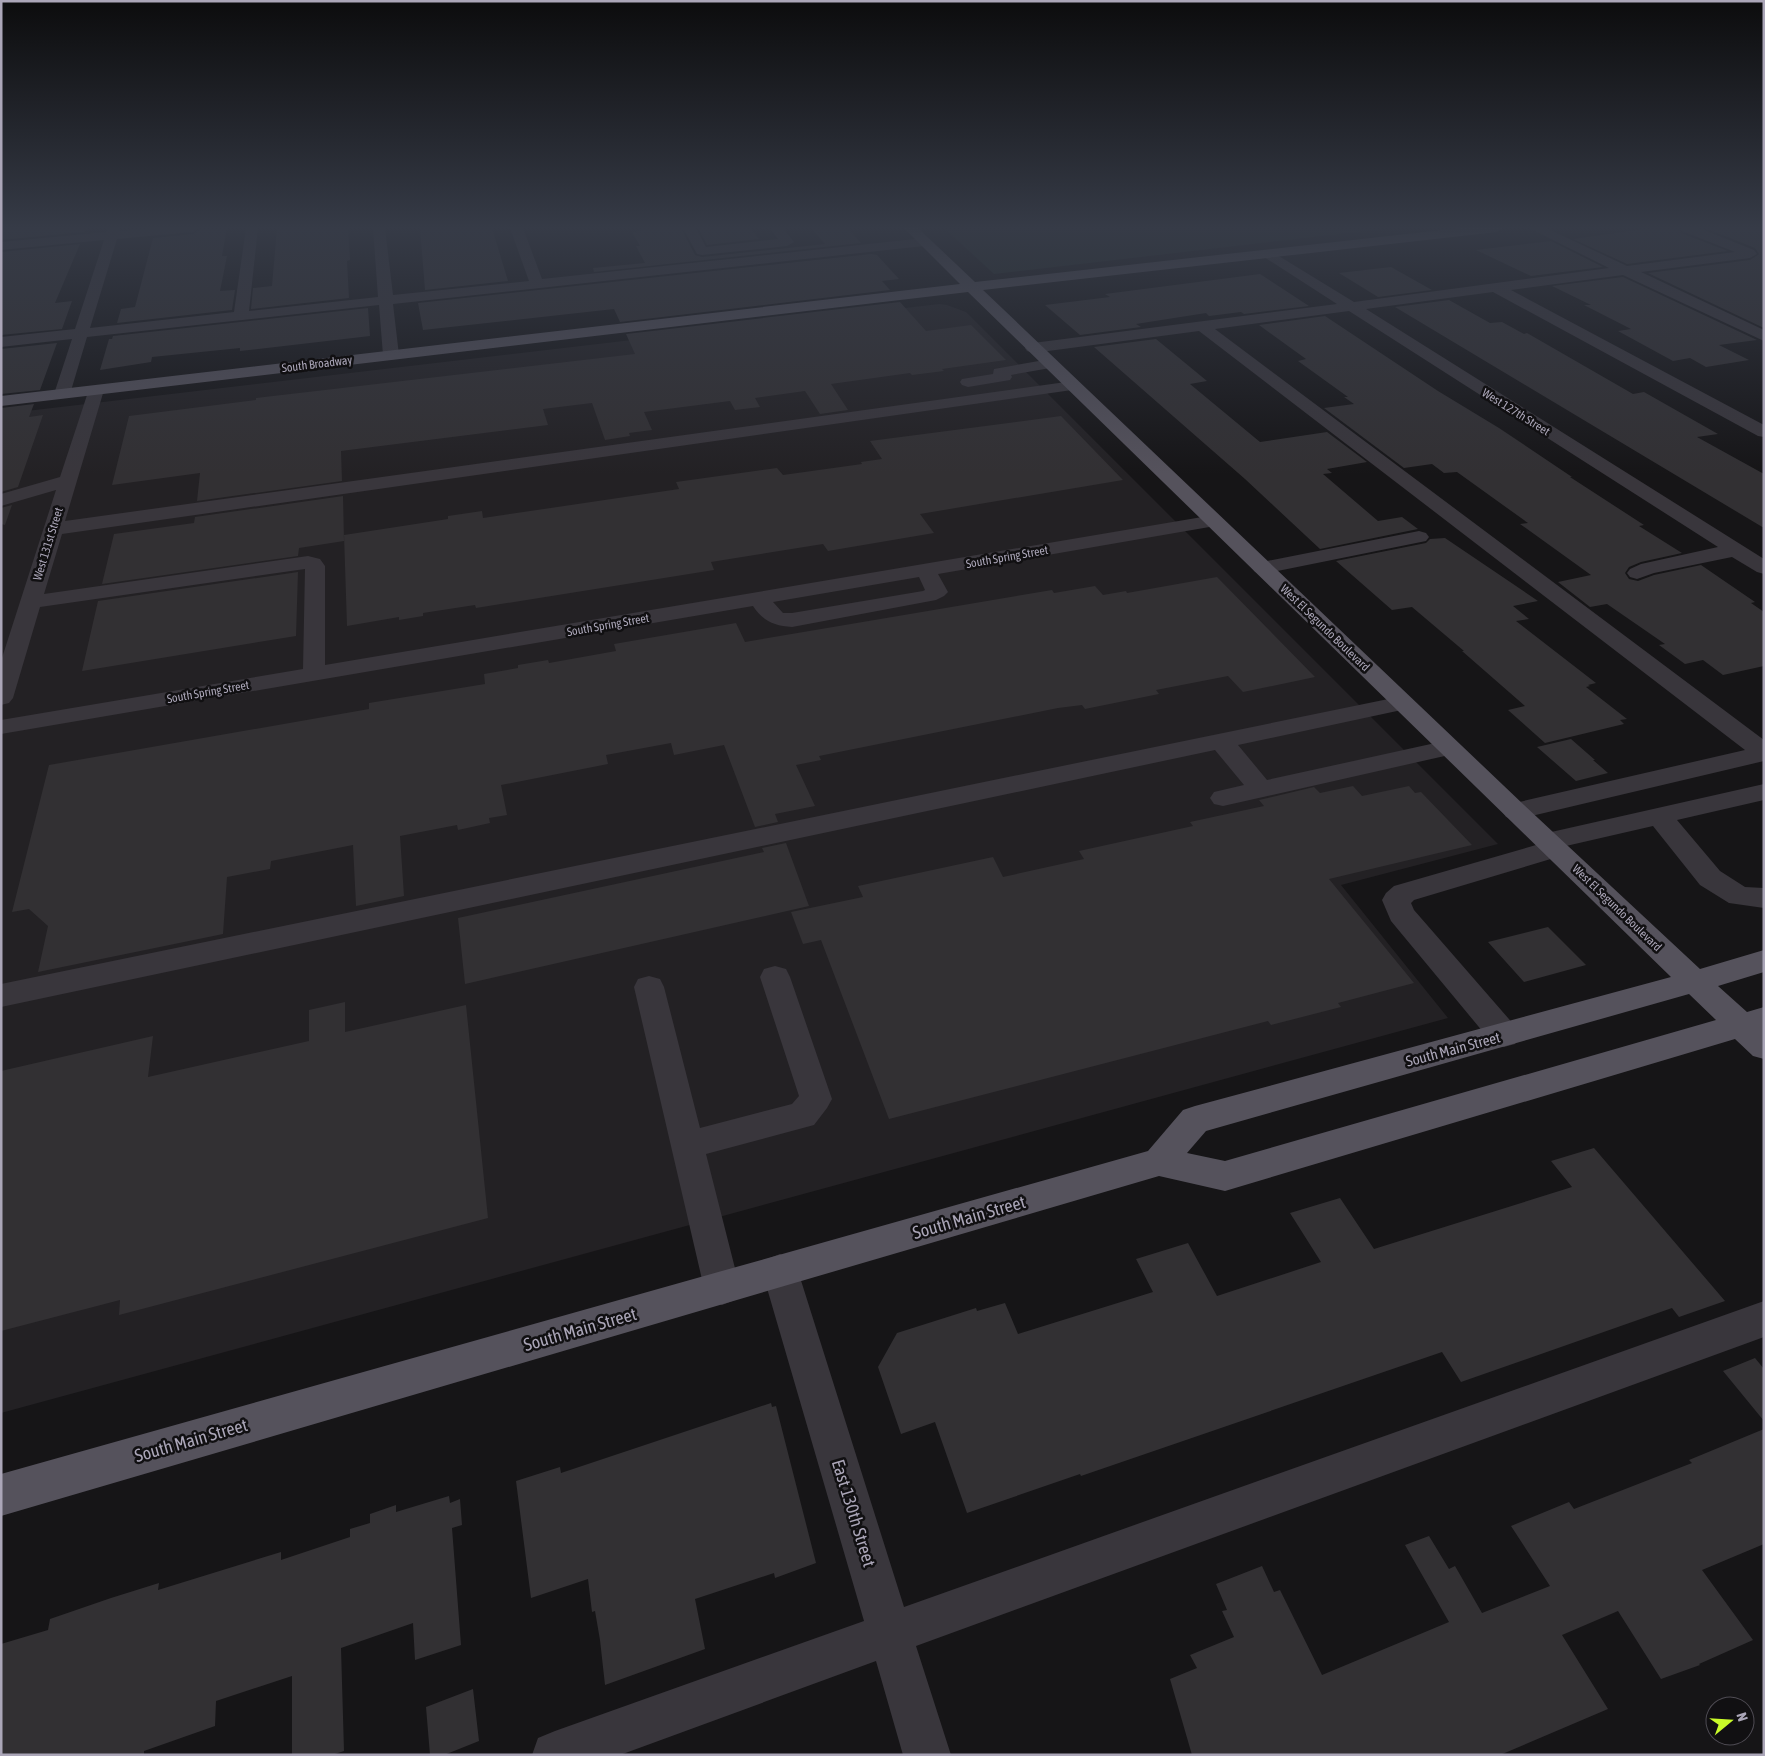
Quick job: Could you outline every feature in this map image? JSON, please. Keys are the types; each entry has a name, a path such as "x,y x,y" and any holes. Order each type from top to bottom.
{"main road":[{"name":"South Broadway","path":"1,401 775,310"},
{"name":"West El Segundo Boulevard","path":"994,310 1693,981 1753,1022 1764,1047"},
{"name":"South Main Street","path":"1159,1162 1195,1120 1650,995 1764,961"},
{"name":"South Main Street","path":"1,1494 1159,1162 1225,1176 1753,1022"}],"street":[{"path":"62,394 89,310"},
{"path":"241,316 242,310"},
{"path":"1,342 296,310"},
{"path":"387,310 391,355"},
{"path":"1033,348 1320,310"},
{"name":"West 127th Street","path":"1355,310 1764,568"},
{"path":"1538,310 1764,432"},
{"path":"1709,310 1764,336"},
{"path":"1202,326 1764,752"},
{"path":"956,384 1004,377 1000,372 1050,364"},
{"path":"52,529 1073,386"},
{"name":"West 131st Street","path":"1,698 96,390"},
{"path":"1,500 67,481"},
{"name":"South Spring Street","path":"1,727 1214,521"},
{"path":"1262,568 1419,537"},
{"path":"1637,573 1648,568 1735,550"},
{"path":"30,602 308,562 313,563 315,566 314,674"},
{"path":"760,599 770,615 779,620 792,620 929,596 937,592 926,571"},
{"path":"878,579 892,602"},
{"path":"812,590 824,614"},
{"path":"1,996 1403,703"},
{"path":"1221,741 1261,789"},
{"path":"1223,798 1449,748"},
{"path":"1515,811 1764,752"},
{"path":"1504,1035 1401,914 1396,900 1404,893 1551,845 1659,816 1764,792"},
{"path":"1659,816 1710,878 1738,896 1764,898"},
{"path":"687,1145 802,1115 816,1099 775,977"},
{"path":"649,987 722,1288"},
{"name":"East 130th Street","path":"780,1271 927,1755"},
{"path":"555,1755 1764,1320"}],"shaded area":[{"path":"888,310 960,310 966,312 1498,844 1341,885 1448,1018 1,1413 1,414"}],"building":[{"path":"1,310 69,310 62,329 1,335"},
{"path":"121,310 232,310 232,310 117,323"},
{"path":"350,310 368,310 370,336 240,351 240,348 152,357 151,362 100,370 109,339 112,339 113,336"},
{"path":"419,310 605,310 423,330"},
{"path":"614,310 722,310 620,322"},
{"path":"832,310 907,310 926,331 971,325 1006,360 942,369 944,371 912,375 910,373 831,384 848,410 820,414 805,391 755,398 760,407 735,410 730,401 644,412 652,430 629,433 630,436 605,440 592,403 543,409 548,425 341,451 342,481 197,501 200,473 112,485 129,416 256,400 256,398 635,354 626,334"},
{"path":"1051,310 1277,310 1209,316 1206,313 1136,324 1141,327 1080,335"},
{"path":"1400,310 1467,310 1490,323 1502,322 1524,334 1527,333 1633,394 1644,392 1718,434 1697,437 1764,474 1764,528"},
{"path":"1594,310 1693,310 1757,340 1719,345 1749,360 1706,367 1690,358 1673,361 1618,331 1631,329"},
{"path":"1726,310 1764,310 1764,328"},
{"path":"1325,316 1438,391 1499,428 1644,525 1639,526 1682,553 1641,562 1629,567 1625,573 1629,579 1638,581 1654,575 1701,565 1755,602 1751,603 1764,612 1764,666 1723,675 1703,660 1685,664 1659,645 1665,644 1607,604 1590,607 1558,582 1591,575 1520,524 1528,523 1457,472 1444,473 1432,464 1404,468 1324,408 1354,404 1344,397 1348,397 1298,361 1306,359 1259,325"},
{"path":"1156,339 1207,381 1190,384 1260,442 1327,432 1367,462 1327,469 1332,473 1323,474 1378,521 1402,517 1418,529 1320,549 1245,479 1094,347"},
{"path":"57,343 40,390 1,394 1,349"},
{"path":"34,404 29,417 43,415 18,487 1,492 1,408"},
{"path":"1061,416 1123,480 920,514 934,533 828,551 823,544 711,562 714,570 476,608 475,605 423,613 423,616 399,620 399,617 347,626 344,535 448,519 448,516 482,511 483,518 679,489 676,482 777,468 783,475 862,464 861,462 882,459 870,441"},
{"path":"343,496 344,541 299,548 298,556 102,584 114,534 194,523 195,517"},
{"path":"12,505 5,525 1,524 1,508"},
{"path":"1445,538 1538,601 1513,606 1529,619 1516,621 1596,683 1586,687 1627,719 1620,720 1624,724 1545,743 1508,710 1525,706 1462,651 1464,651 1412,607 1392,610 1336,561 1426,543 1430,539"},
{"path":"298,572 296,636 82,671 98,601"},
{"path":"1217,577 1315,677 1243,692 1228,676 1156,690 1159,694 1085,709 1082,705 1058,708 819,756 821,760 796,765 815,806 775,814 778,822 755,827 724,745 674,755 671,743 606,755 608,764 501,785 507,815 489,818 490,823 458,830 457,825 400,836 404,896 356,906 353,845 271,861 270,869 227,877 223,934 38,972 48,926 29,909 12,912 49,765 369,709 369,703 485,684 484,674 518,668 518,665 548,660 549,663 616,651 614,644 736,623 745,642 1052,590 1054,593 1095,586 1103,595 1126,591 1127,593"},
{"path":"1571,739 1608,773 1576,781 1537,747"},
{"path":"1353,786 1362,796 1409,786 1415,793 1421,792 1472,845 1329,879 1414,983 1338,1003 1341,1007 1271,1025 1268,1021 889,1119 821,940 803,944 791,912 863,897 858,886 993,857 1003,877 1084,859 1079,851 1193,826 1190,822 1264,806 1259,800 1314,787 1320,793"},
{"path":"786,843 809,906 465,984 458,918 764,852 762,848"},
{"path":"1548,927 1586,965 1524,982 1488,942"},
{"path":"345,1002 345,1032 466,1005 488,1218 119,1315 120,1300 1,1331 1,1071 153,1036 148,1077 309,1041 309,1010"},
{"path":"1594,1148 1725,1301 1679,1317 1672,1308 1461,1382 1442,1352 1081,1476 1080,1474 967,1513 935,1422 901,1434 878,1367 897,1333 976,1308 977,1311 1005,1303 1018,1334 1153,1292 1136,1259 1188,1243 1217,1296 1321,1262 1290,1213 1340,1198 1374,1249 1572,1187 1551,1161"},
{"path":"1755,1358 1764,1369 1764,1421 1723,1371"},
{"path":"771,1403 772,1407 776,1406 816,1563 775,1578 774,1573 695,1599 705,1649 605,1685 600,1640 595,1611 592,1612 588,1579 531,1598 516,1481 560,1467 561,1473"},
{"path":"1764,1429 1764,1544 1702,1570 1753,1640 1700,1665 1661,1679 1618,1611 1562,1635 1608,1709 1500,1755 1192,1755 1170,1679 1197,1668 1190,1655 1234,1637 1222,1611 1227,1610 1216,1584 1262,1566 1274,1592 1280,1590 1322,1675 1449,1622 1405,1545 1429,1536 1449,1569 1455,1566 1482,1613 1550,1586 1511,1526 1569,1502 1574,1509 1692,1463 1689,1460"},
{"path":"449,1496 450,1503 460,1499 462,1525 452,1528 461,1645 415,1660 413,1623 341,1648 344,1751 332,1755 292,1755 292,1676 216,1701 215,1726 144,1751 144,1755 1,1755 1,1644 48,1630 50,1619 111,1598 159,1583 158,1590 281,1552 281,1560 350,1537 350,1529 370,1523 370,1514 396,1505 396,1512"},
{"path":"473,1689 479,1741 444,1755 430,1755 426,1707"}]}
